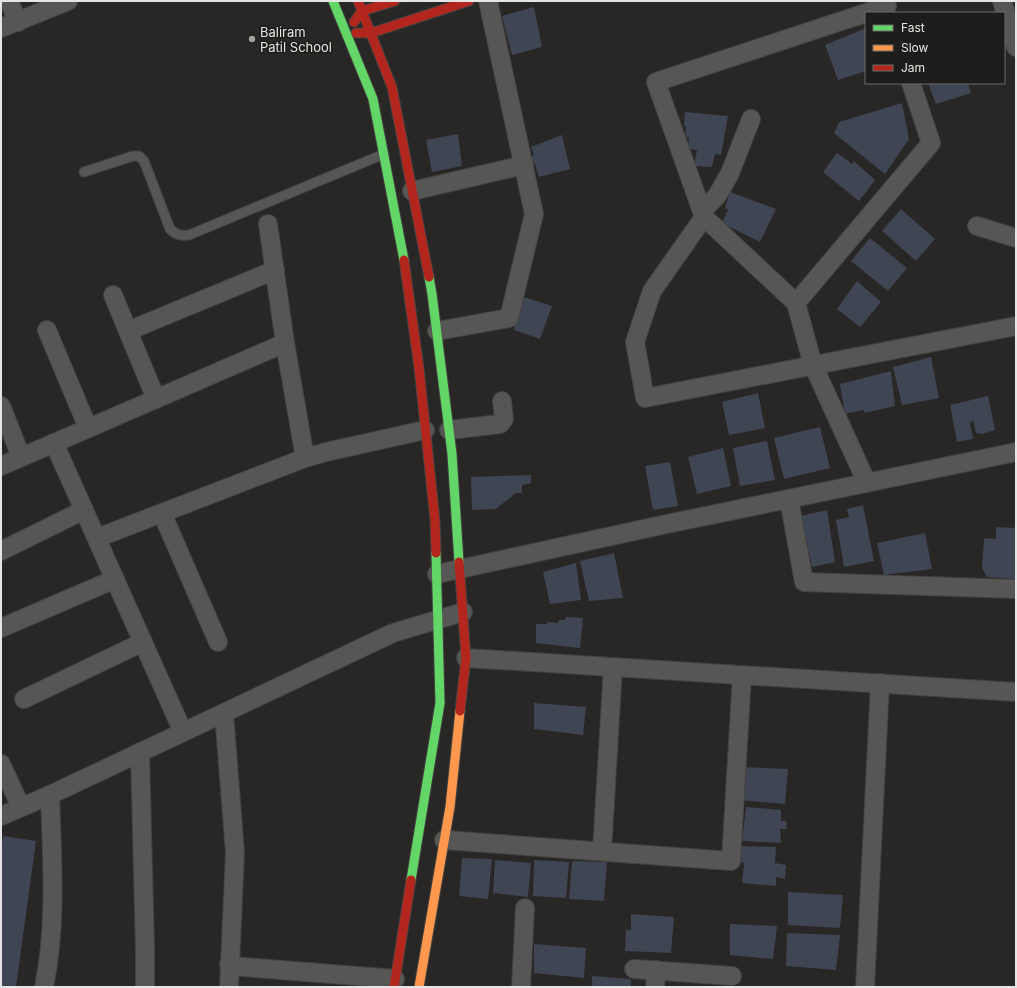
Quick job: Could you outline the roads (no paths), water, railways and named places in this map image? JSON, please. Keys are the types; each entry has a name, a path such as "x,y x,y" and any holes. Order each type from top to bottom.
{"street":[{"path":"9,1 18,22"},
{"path":"1,28 68,1"},
{"path":"229,965 394,983 440,703 435,520 404,256 373,99 333,1"},
{"path":"358,1 392,87 432,294 449,430 466,658 450,807 420,987"},
{"path":"346,33 362,11 395,1"},
{"path":"346,33 371,33 469,1"},
{"path":"437,331 509,318 534,214 488,1"},
{"path":"1002,1 1016,47"},
{"path":"869,12 887,6"},
{"path":"865,13 656,82 703,214 796,303 813,366 867,483"},
{"path":"796,303 931,143 911,84"},
{"path":"751,119 730,174 652,291 635,342 645,398 1016,326"},
{"path":"412,191 524,165"},
{"path":"268,224 285,343 305,458"},
{"path":"977,226 1016,238"},
{"path":"128,331 275,270"},
{"path":"113,295 156,398"},
{"path":"47,330 88,428"},
{"path":"1,466 285,343"},
{"path":"449,430 500,424 504,419 502,401"},
{"path":"1,406 21,457"},
{"path":"96,538 305,458 425,430"},
{"path":"54,443 183,732"},
{"path":"437,574 1016,452"},
{"path":"789,499 804,582 1016,589"},
{"path":"1,551 84,510"},
{"path":"162,513 218,642"},
{"path":"1,628 115,579"},
{"path":"1,816 50,795 393,633 463,612"},
{"path":"24,699 143,642"},
{"path":"466,658 1016,692"},
{"path":"602,851 613,667"},
{"path":"444,840 731,861 742,675"},
{"path":"865,987 880,683"},
{"path":"224,713 235,853 229,987"},
{"path":"140,752 145,987"},
{"path":"1,764 21,807"},
{"path":"44,987 49,963 53,890 50,795"},
{"path":"521,987 525,908"},
{"path":"634,969 656,979 732,976"}],"lane":[{"path":"84,172 133,156 139,156 144,161 170,229 175,234 181,236 189,235 384,154"}],"place":[{"name":"Baliram Patil School","path":"252,39"}]}
